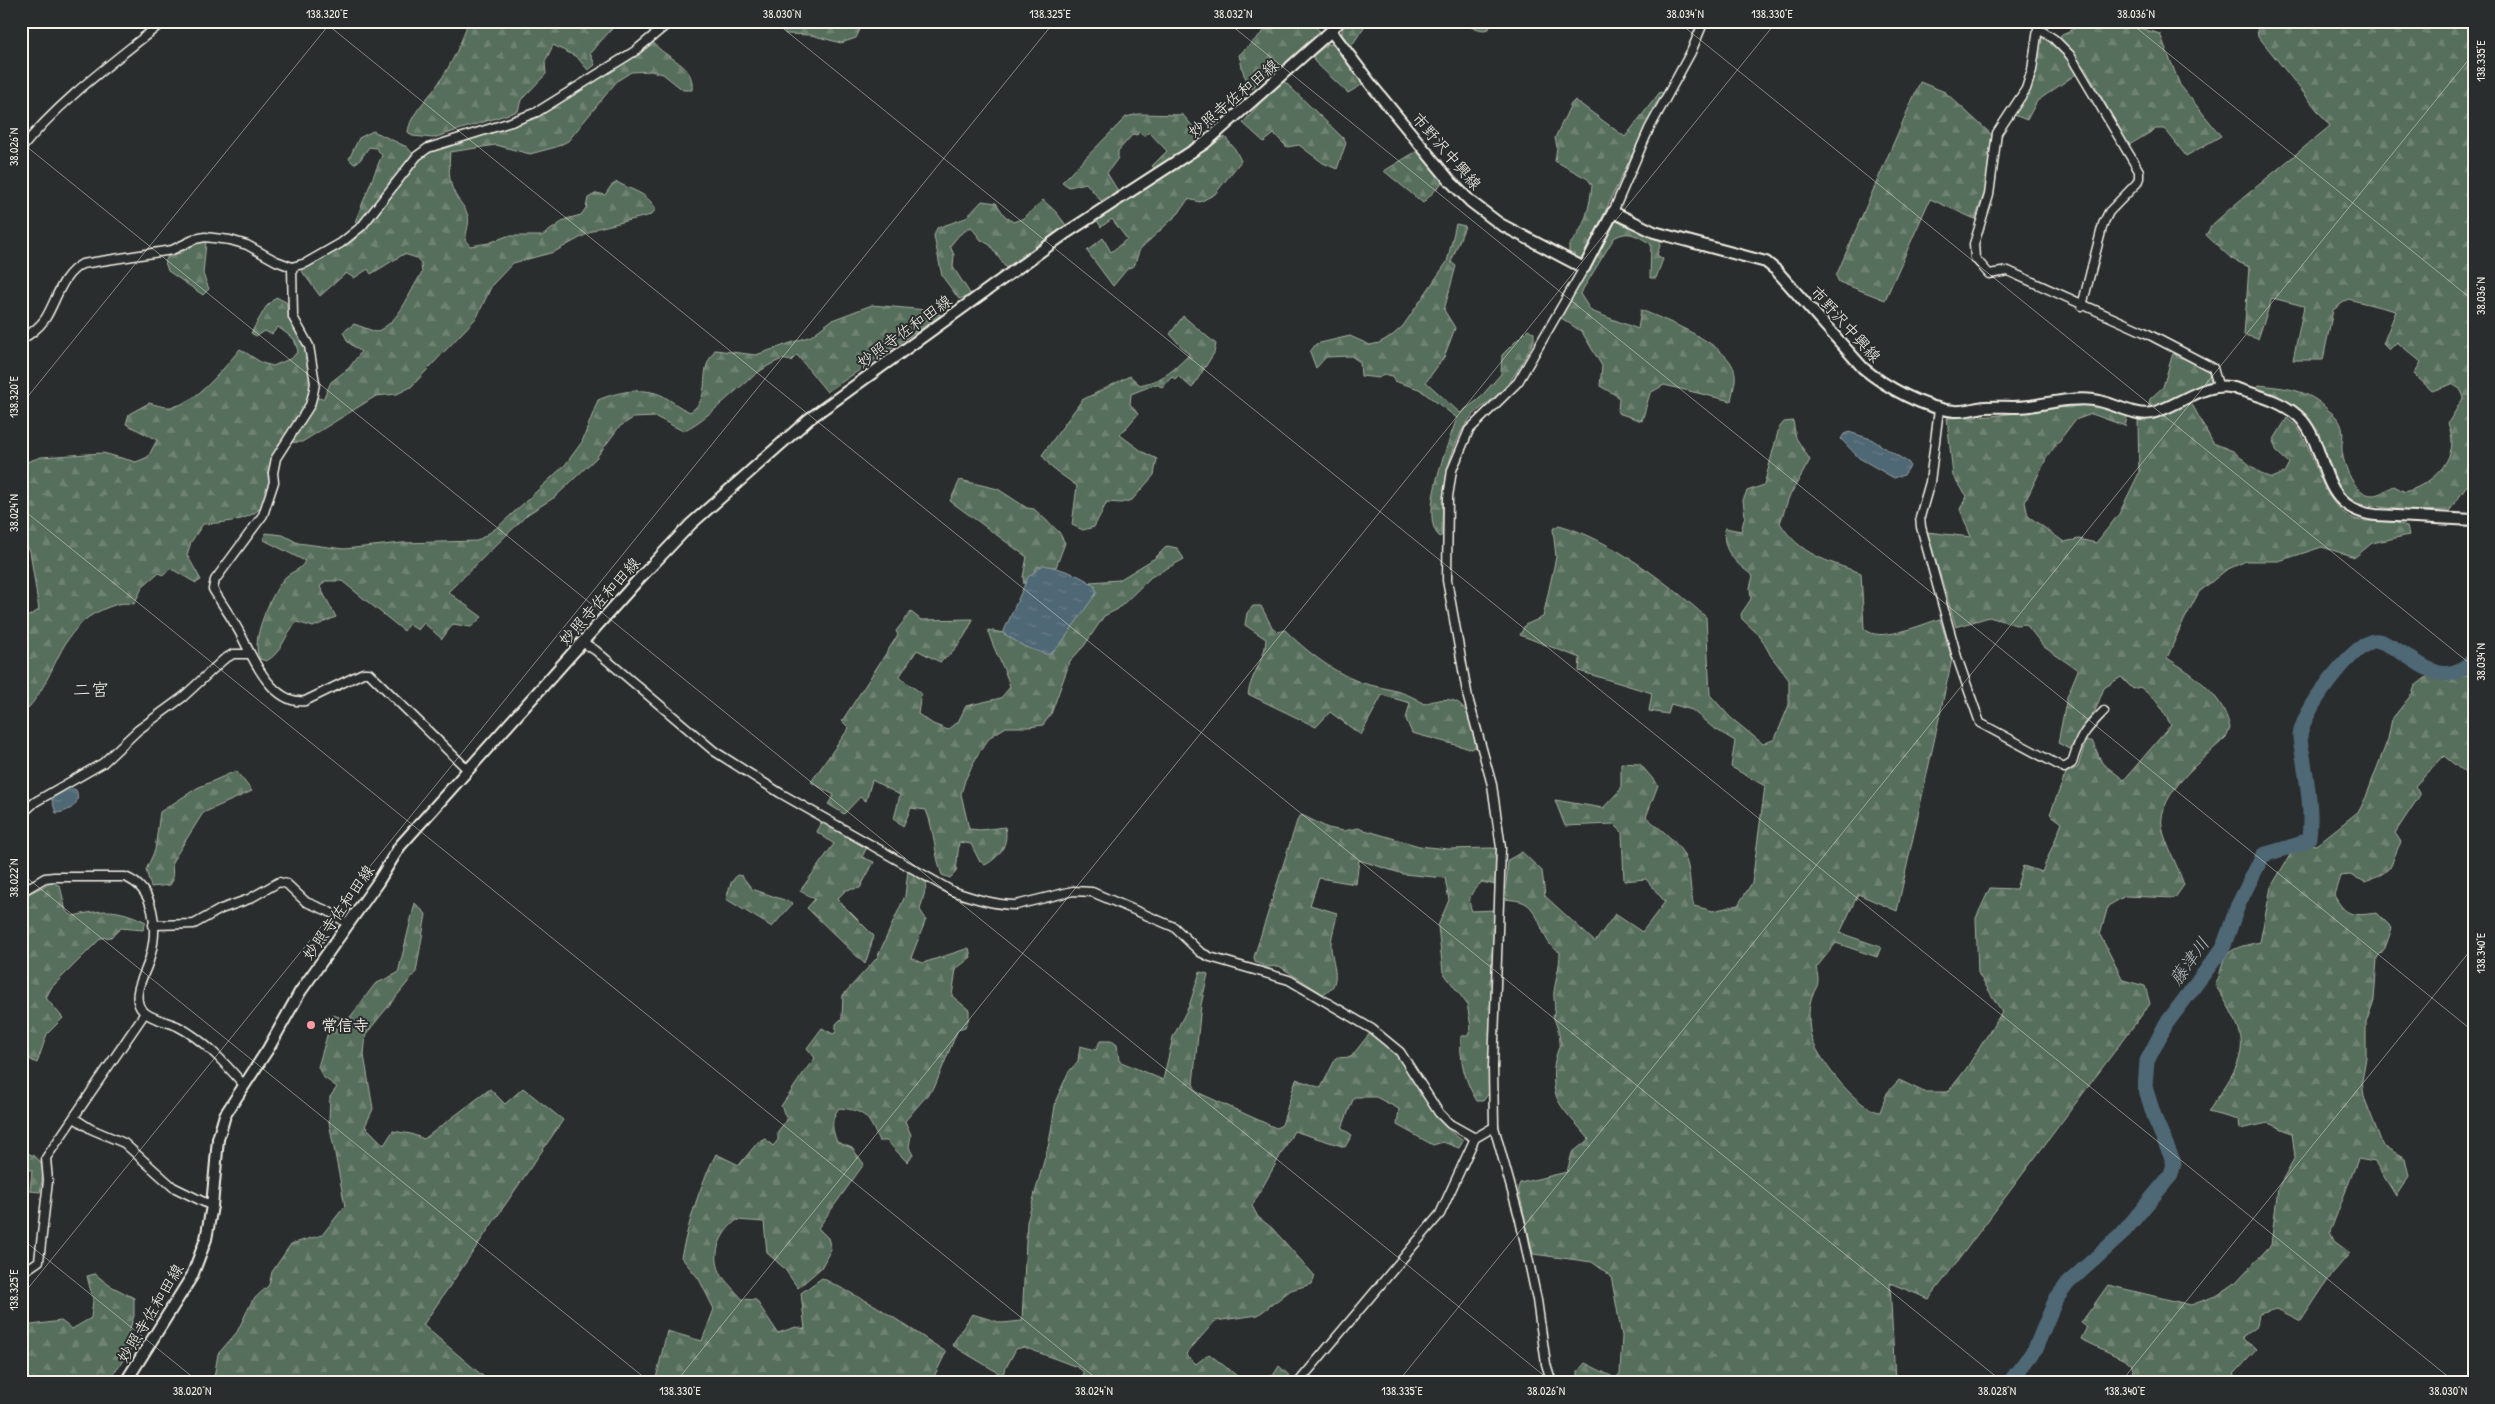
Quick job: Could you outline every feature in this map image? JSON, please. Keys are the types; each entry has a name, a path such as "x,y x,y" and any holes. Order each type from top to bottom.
{"main road":[{"name":"市野沢中興線","path":"1332,31 1373,87 1450,181 1471,202 1500,224 1584,268"},
{"name":"妙照寺佐和田線","path":"125,1383 192,1276 206,1239 212,1206 218,1139 225,1115 243,1084 268,1049 300,992 378,882 400,846 582,642 690,524 809,419 1058,239 1205,143 1332,31"},
{"name":"市野沢中興線","path":"1612,212 1654,232 1766,262 1777,271 1876,379 1939,409 1957,411 1985,407 2022,407 2093,399 2131,410 2151,413 2218,385"},
{"path":"1584,268 1612,212"},
{"path":"2218,385 2272,401 2292,411 2301,419 2312,439 2329,484 2337,495 2353,509 2364,514 2474,520"}],"street":[{"path":"21,149 46,121 84,86 164,21"},
{"path":"21,340 44,320 65,279 73,269 82,264 172,250 194,239 204,237 230,240 247,245 276,261 292,267 306,263 329,252 362,226 418,156 428,148 537,112 635,51 672,21"},
{"path":"1332,31 1342,21"},
{"path":"1612,212 1648,129 1691,52 1704,21"},
{"path":"2039,25 2070,55 2139,171 2137,183 2109,212 2103,224 2082,306"},
{"path":"2039,25 2026,88 1997,133 1989,195 1974,244 1975,258 1989,274 2008,271 2082,306 2144,332 2213,368 2218,385"},
{"path":"292,267 293,317 309,346 314,383 313,394 310,405 276,458 273,473 274,482 262,515 215,580 213,590 243,639 249,654 281,695 295,702 305,700 363,673 369,673 468,770"},
{"path":"1552,1383 1546,1364 1537,1300 1520,1220 1494,1127 1493,1067 1501,848 1492,785 1468,698 1447,580 1448,497 1452,470 1469,430 1518,382 1584,268"},
{"path":"1939,409 1934,459 1920,517 1921,527 1954,648 1980,723 2064,768 2072,763 2076,746 2084,732 2104,711"},
{"path":"582,642 595,650 714,751 790,798 952,891 976,900 1007,905 1016,905 1073,891 1092,892 1174,927 1200,952 1210,958 1289,980 1385,1038 1400,1052 1439,1113 1450,1124 1475,1138"},
{"path":"21,815 35,802 103,763 138,730 183,697 223,660 233,654 249,654"},
{"path":"21,892 45,878 125,877 134,880 147,896 153,925 150,957 137,995 139,1005 145,1013 193,1036 243,1084"},
{"path":"153,925 194,924 222,909 249,899 279,882 287,884 306,902 328,910 348,924"},
{"path":"26,1270 39,1262 48,1181 46,1158 145,1013"},
{"path":"74,1118 91,1129 124,1143 173,1187 212,1206"},
{"path":"1298,1383 1440,1214 1475,1138 1494,1127"}],"green space":[{"path":"468,21 575,21 581,28 592,21 619,21 590,53 595,65 588,70 577,57 553,45 545,62 546,74 521,100 518,111 433,138 412,136 408,132 409,125 447,69 459,46"},
{"path":"777,21 864,21 856,38 841,43 811,35 786,34"},
{"path":"1294,21 1309,21 1320,31 1270,76 1265,73 1252,89 1244,75 1239,55 1263,32"},
{"path":"1349,21 1368,21 1350,48 1342,37 1342,29"},
{"path":"1447,21 1490,23 1489,29 1483,30"},
{"path":"2092,21 2118,21 2160,34 2180,85 2221,136 2186,156 2165,129 2156,129 2129,145 2085,68 2037,101 2027,120 2014,115 2030,90 2037,38 2041,35 2053,43 2062,34"},
{"path":"2266,21 2474,21 2474,476 2450,510 2408,511 2353,503 2334,481 2320,437 2306,415 2285,401 2258,391 2258,385 2296,391 2313,398 2334,415 2341,425 2343,436 2342,451 2351,479 2360,490 2366,494 2373,495 2394,486 2405,492 2414,489 2429,480 2442,468 2447,460 2452,443 2448,423 2464,397 2460,389 2452,384 2432,391 2414,374 2421,362 2397,342 2389,350 2383,344 2396,311 2348,299 2333,310 2323,360 2293,360 2304,306 2272,298 2258,339 2244,335 2249,267 2232,259 2206,235 2212,225 2232,207 2330,126 2258,36 2257,30"},
{"path":"653,42 689,74 692,81 692,90 683,90 663,74 651,71 631,72 617,81 568,141 556,147 530,154 496,145 450,152 449,167 452,188 468,216 465,240 470,246 489,243 507,236 542,236 566,219 581,215 586,208 588,198 597,193 605,195 611,186 617,182 639,192 648,199 656,209 651,215 598,228 554,252 513,263 492,285 477,317 411,387 397,394 376,396 302,442 279,443 271,461 267,496 262,506 246,517 225,522 203,524 191,542 187,555 201,580 196,583 170,568 164,575 158,573 143,586 134,604 116,605 88,617 66,642 42,688 21,715 21,636 25,618 39,610 30,551 21,536 21,464 41,457 103,453 136,462 148,457 157,440 126,424 129,414 149,403 169,407 185,403 211,382 240,349 262,363 273,366 292,358 298,351 294,339 278,327 272,334 264,331 256,336 251,333 266,307 276,297 286,302 291,320 302,339 309,357 309,396 323,399 331,382 349,368 361,352 348,342 343,332 354,324 376,332 385,327 398,314 422,273 421,264 417,258 404,254 371,274 368,269 354,278 346,273 320,296 301,270 353,241 364,230 355,222 382,155 376,148 369,147 360,160 354,164 349,159 359,138 373,131 407,147 419,161 430,152 449,143 535,117"},
{"path":"1328,44 1334,45 1363,84 1348,93 1314,61 1313,56"},
{"path":"1285,82 1346,143 1337,169 1323,163 1299,145 1287,147 1274,134 1264,142 1243,123 1277,83"},
{"path":"1920,82 1945,92 1992,135 1985,191 1975,219 1930,199 1885,300 1839,282 1836,276"},
{"path":"1660,92 1664,93 1650,117 1583,258 1574,258 1569,252 1569,245 1583,225 1590,201 1592,185 1588,179 1555,161 1557,147 1555,138 1571,104 1575,100 1625,137"},
{"path":"1139,114 1183,115 1194,128 1197,140 1157,170 1152,166 1167,151 1149,132 1144,137 1139,132 1137,135 1133,134 1118,151 1118,158 1107,173 1118,191 1101,201 1086,183 1069,187 1062,182 1126,117"},
{"path":"1225,137 1235,149 1241,161 1215,194 1200,202 1188,199 1179,213 1140,249 1134,266 1128,268 1113,286 1087,251 1103,238 1111,252 1127,239 1112,219 1101,227 1097,220"},
{"path":"1417,151 1442,178 1441,184 1423,203 1384,171"},
{"path":"1043,200 1066,225 1006,268 990,245 981,240 971,227 959,235 950,246 954,255 953,267 971,295 959,299 942,276 934,236 937,228 966,218 982,201 996,203 1004,215 1013,222 1024,218"},
{"path":"1612,216 1662,239 1657,255 1663,259 1656,278 1650,278 1651,244 1633,235 1619,235 1614,238 1580,294 1591,311 1638,329 1641,310 1680,327 1710,344 1731,363 1735,374 1731,401 1664,385 1650,393 1642,421 1618,413 1619,397 1600,386 1602,366 1582,332 1560,317"},
{"path":"1456,224 1465,226 1451,262 1456,266 1444,310 1455,328 1444,357 1426,382 1460,413 1478,400 1501,374 1502,355 1528,329 1534,333 1534,340 1511,380 1497,396 1472,416 1461,433 1446,475 1442,535 1440,537 1434,527 1432,514 1433,497 1442,461 1457,418 1419,389 1394,381 1393,376 1383,374 1379,378 1361,376 1360,362 1351,356 1326,357 1316,368 1310,352 1316,344 1350,336 1370,345 1379,343 1393,335 1403,326 1447,262"},
{"path":"196,242 206,242 203,274 209,289 203,295 168,271 165,262 168,256 181,253"},
{"path":"872,305 926,310 941,315 827,392 797,355 791,361 781,360 756,374 708,415 683,431 656,417 633,418 619,427 596,458 555,497 528,514 448,592 482,617 471,627 453,624 442,639 424,623 418,630 408,624 404,631 342,581 325,581 320,587 336,617 313,627 297,622 272,658 266,661 260,659 257,651 259,630 273,596 283,580 303,565 305,561 264,540 265,533 283,535 298,543 344,549 402,543 477,541 498,527 565,465 582,442 598,400 630,391 647,391 663,396 690,412 702,398 706,368 715,350 756,355 811,336 832,320"},
{"path":"1183,316 1216,344 1214,353 1192,388 1178,376 1175,379 1172,377 1162,387 1156,384 1131,394 1130,404 1138,414 1120,435 1143,452 1157,459 1154,475 1132,500 1121,503 1107,502 1094,527 1083,530 1072,525 1077,486 1052,468 1042,455 1082,400 1130,376 1140,385 1156,380 1172,370 1189,355 1170,334"},
{"path":"2173,353 2208,370 2211,381 2183,396 2193,406 2213,443 2233,451 2261,474 2272,478 2284,473 2289,463 2277,452 2273,441 2287,418 2297,427 2304,438 2324,487 2338,507 2354,519 2400,524 2407,527 2409,535 2372,543 2355,557 2322,547 2279,561 2246,561 2226,570 2199,592 2167,658 2187,671 2214,695 2221,705 2230,728 2227,736 2184,777 2167,802 2162,814 2164,834 2184,885 2175,898 2125,896 2108,906 2100,935 2123,980 2145,986 2150,1004 1929,1299 1890,1283 1895,1381 1887,1383 1578,1383 1578,1371 1585,1363 1615,1378 1620,1374 1622,1336 1611,1276 1592,1262 1533,1254 1518,1188 1520,1183 1567,1172 1572,1153 1589,1139 1562,1107 1554,1085 1555,1058 1560,1045 1559,1032 1553,1016 1560,952 1549,943 1531,908 1523,902 1505,899 1508,860 1522,852 1542,871 1545,896 1595,942 1615,914 1642,932 1665,902 1646,879 1624,881 1622,832 1614,824 1565,826 1555,800 1603,808 1621,789 1621,763 1640,764 1658,785 1646,817 1672,839 1686,859 1694,906 1713,911 1738,905 1752,883 1765,786 1731,767 1735,741 1712,727 1692,710 1671,704 1668,714 1649,711 1652,693 1579,671 1580,658 1520,635 1525,625 1543,617 1556,557 1553,529 1559,525 1598,540 1618,551 1656,576 1706,617 1710,695 1731,718 1763,744 1775,739 1789,705 1789,680 1771,656 1760,636 1742,619 1741,614 1751,599 1750,588 1753,576 1731,556 1724,536 1725,528 1741,531 1745,516 1743,500 1747,491 1764,485 1779,428 1784,422 1793,421 1796,438 1810,460 1789,497 1780,523 1788,534 1796,543 1815,556 1861,573 1864,628 1870,633 1889,634 1900,632 1940,619 1952,659 1897,911 1858,894 1840,933 1881,947 1877,957 1836,943 1816,968 1818,984 1811,998 1809,1008 1812,1038 1832,1073 1861,1103 1880,1112 1887,1093 1899,1080 1924,1092 1948,1092 1966,1069 2002,1012 1978,973 1976,918 1990,888 2016,889 2023,866 2042,872 2062,823 2050,814 2066,773 2078,767 2086,741 2092,741 2102,763 2124,780 2171,725 2157,701 2140,687 2133,689 2121,677 2104,688 2095,711 2070,749 2058,743 2067,697 2078,670 2044,647 2026,624 2016,625 1989,617 1956,627 1927,532 1971,537 1960,509 1967,496 1953,476 1947,418 1991,416 2094,404 2128,414 2125,426 2092,414 2075,420 2047,457 2025,502 2028,516 2064,542 2079,539 2096,543 2119,514 2139,473 2138,420 2146,421 2150,399 2163,387"},
{"path":"960,480 998,489 1027,508 1034,509 1059,532 1065,543 1056,567 1038,567 1024,584 1023,577 1027,557 950,501"},
{"path":"1167,546 1177,548 1184,559 1151,577 1118,609 1104,616 1084,646 1070,661 1051,714 1043,725 1006,727 990,737 978,754 965,780 961,794 969,829 980,830 1005,827 1006,839 1002,849 990,862 985,865 979,860 971,844 959,842 956,872 950,878 942,875 926,810 911,808 903,826 894,819 900,795 872,780 866,801 860,797 844,814 828,804 834,795 811,782 849,728 842,721 898,635 896,631 911,612 921,620 973,619 960,643 940,662 917,650 899,677 921,693 918,714 933,724 948,730 958,722 966,706 1001,698 1010,687 988,630 1003,633 1025,647 1060,645 1077,617 1095,595 1095,586 1090,582 1119,580 1155,558"},
{"path":"1253,606 1261,606 1272,627 1278,632 1285,630 1312,654 1344,675 1366,684 1403,693 1424,704 1438,700 1457,702 1468,714 1476,747 1471,749 1412,733 1406,719 1410,703 1382,695 1361,735 1330,712 1316,727 1248,694 1264,653 1266,639 1245,625 1247,613"},
{"path":"2474,673 2474,780 2444,756 2415,786 2420,795 2395,833 2401,842 2387,870 2366,882 2350,875 2340,876 2334,895 2342,908 2347,911 2362,915 2377,913 2392,928 2385,948 2377,958 2374,1000 2366,1023 2366,1057 2362,1081 2364,1097 2383,1146 2405,1158 2409,1176 2396,1196 2375,1162 2358,1159 2330,1232 2334,1241 2350,1253 2332,1274 2301,1321 2277,1309 2259,1314 2257,1326 2242,1337 2257,1349 2226,1383 2137,1383 2131,1363 2081,1339 2087,1327 2081,1323 2108,1285 2191,1305 2218,1295 2234,1284 2271,1245 2278,1188 2295,1157 2292,1133 2268,1123 2240,1129 2239,1120 2208,1112 2231,1076 2238,1062 2241,1050 2241,1037 2236,1022 2215,985 2225,957 2233,950 2260,942 2271,887 2290,855 2307,844 2316,845 2359,811 2388,739 2392,719 2412,694 2415,686 2428,676 2447,681"},
{"path":"236,771 252,791 203,813 172,862 173,880 170,885 151,887 146,870 155,850 160,812 197,788"},
{"path":"1302,815 1328,828 1344,831 1358,828 1419,846 1448,849 1498,849 1495,885 1482,882 1470,898 1472,911 1495,910 1489,1093 1483,1101 1477,1101 1473,1094 1462,1062 1461,1036 1468,1036 1471,1027 1467,1004 1443,972 1438,926 1449,900 1445,878 1403,874 1359,860 1356,884 1319,878 1310,905 1337,913 1331,945 1335,981 1329,991 1323,994 1279,966 1267,967 1255,962 1254,957 1298,818"},
{"path":"822,821 867,847 862,857 874,862 860,888 846,890 837,899 874,936 865,964 807,908 815,899 800,891 834,844 817,832"},
{"path":"908,870 927,883 920,910 926,919 911,958 923,963 969,948 971,957 956,969 952,996 969,1010 969,1018 965,1027 958,1029 935,1086 905,1121 911,1135 909,1147 913,1155 907,1162 887,1141 879,1141 869,1121 861,1113 839,1108 834,1117 833,1125 837,1142 852,1148 864,1164 818,1228 828,1238 831,1249 821,1268 798,1288 784,1268 767,1253 764,1222 737,1220 723,1236 717,1250 717,1257 720,1272 724,1279 742,1299 756,1300 778,1333 796,1327 805,1329 801,1293 822,1278 876,1306 946,1352 931,1383 655,1383 667,1331 702,1341 714,1309 699,1279 681,1257 695,1205 704,1179 716,1154 739,1165 758,1142 765,1139 773,1146 778,1140 778,1131 787,1120 781,1106 815,1058 807,1048 822,1028 833,1034 836,1032 836,1024 842,1018 843,995 877,958 905,896"},
{"path":"737,875 742,876 752,889 793,903 772,927 726,899 731,883"},
{"path":"53,882 60,886 66,911 73,916 110,911 127,914 146,922 143,930 121,928 111,937 101,938 51,988 46,998 63,1018 47,1034 37,1063 25,1057 21,1062 21,943 31,930 21,907 21,901 30,893"},
{"path":"415,903 426,914 416,972 366,1034 364,1055 373,1109 365,1126 384,1145 393,1131 411,1134 424,1139 490,1089 505,1104 523,1088 563,1120 423,1325 491,1383 213,1383 218,1354 237,1332 252,1301 269,1285 272,1272 291,1244 322,1235 345,1206 329,1122 330,1097 337,1087 323,1077 318,1067 333,1015 348,1020 375,984 398,973"},
{"path":"1200,972 1208,974 1201,1005 1193,1084 1197,1092 1276,1128 1282,1125 1296,1079 1321,1088 1336,1058 1351,1057 1370,1033 1385,1042 1404,1061 1428,1104 1451,1132 1463,1141 1459,1148 1443,1142 1433,1145 1397,1125 1399,1109 1376,1097 1354,1097 1342,1128 1352,1135 1345,1147 1294,1131 1252,1206 1258,1217 1272,1228 1315,1276 1312,1284 1291,1290 1258,1315 1215,1321 1186,1354 1196,1364 1209,1354 1241,1379 1273,1376 1279,1366 1294,1380 1291,1383 1084,1383 1083,1371 1077,1367 1024,1347 1016,1349 1002,1375 952,1345 972,1314 1002,1323 1022,1321 1027,1222 1049,1143 1056,1100 1068,1073 1078,1061 1080,1046 1096,1050 1100,1041 1112,1041 1117,1045 1119,1061 1163,1080 1173,1037 1189,1006"},
{"path":"21,1151 36,1157 42,1166 40,1192 30,1191 32,1170 21,1169"},
{"path":"95,1274 109,1285 134,1298 134,1316 126,1341 133,1346 107,1383 21,1383 21,1330 24,1326 61,1321 72,1329 91,1318 93,1300 87,1276"}],"water":[{"path":"1849,432 1871,439 1909,463 1910,466 1904,475 1894,478 1859,458 1841,439 1844,434"},
{"path":"1043,565 1082,578 1089,582 1097,592 1060,645 1049,655 1025,647 1003,633 1028,577"},
{"path":"69,787 76,790 76,803 70,809 56,813 51,797"}],"waterway":[{"name":"藤津川","path":"2009,1383 2035,1349 2056,1299 2068,1283 2121,1235 2171,1175 2174,1163 2155,1119 2145,1087 2147,1061 2166,1024 2223,948 2238,905 2263,855 2300,844 2309,838 2309,800 2300,736 2303,725 2318,697 2340,667 2363,646 2373,641 2384,643 2420,665 2441,673 2451,673 2462,669 2474,659"}],"place":[{"name":"常信寺","path":"311,1025"}],"district":[{"name":"二宮","path":"91,689"}]}
